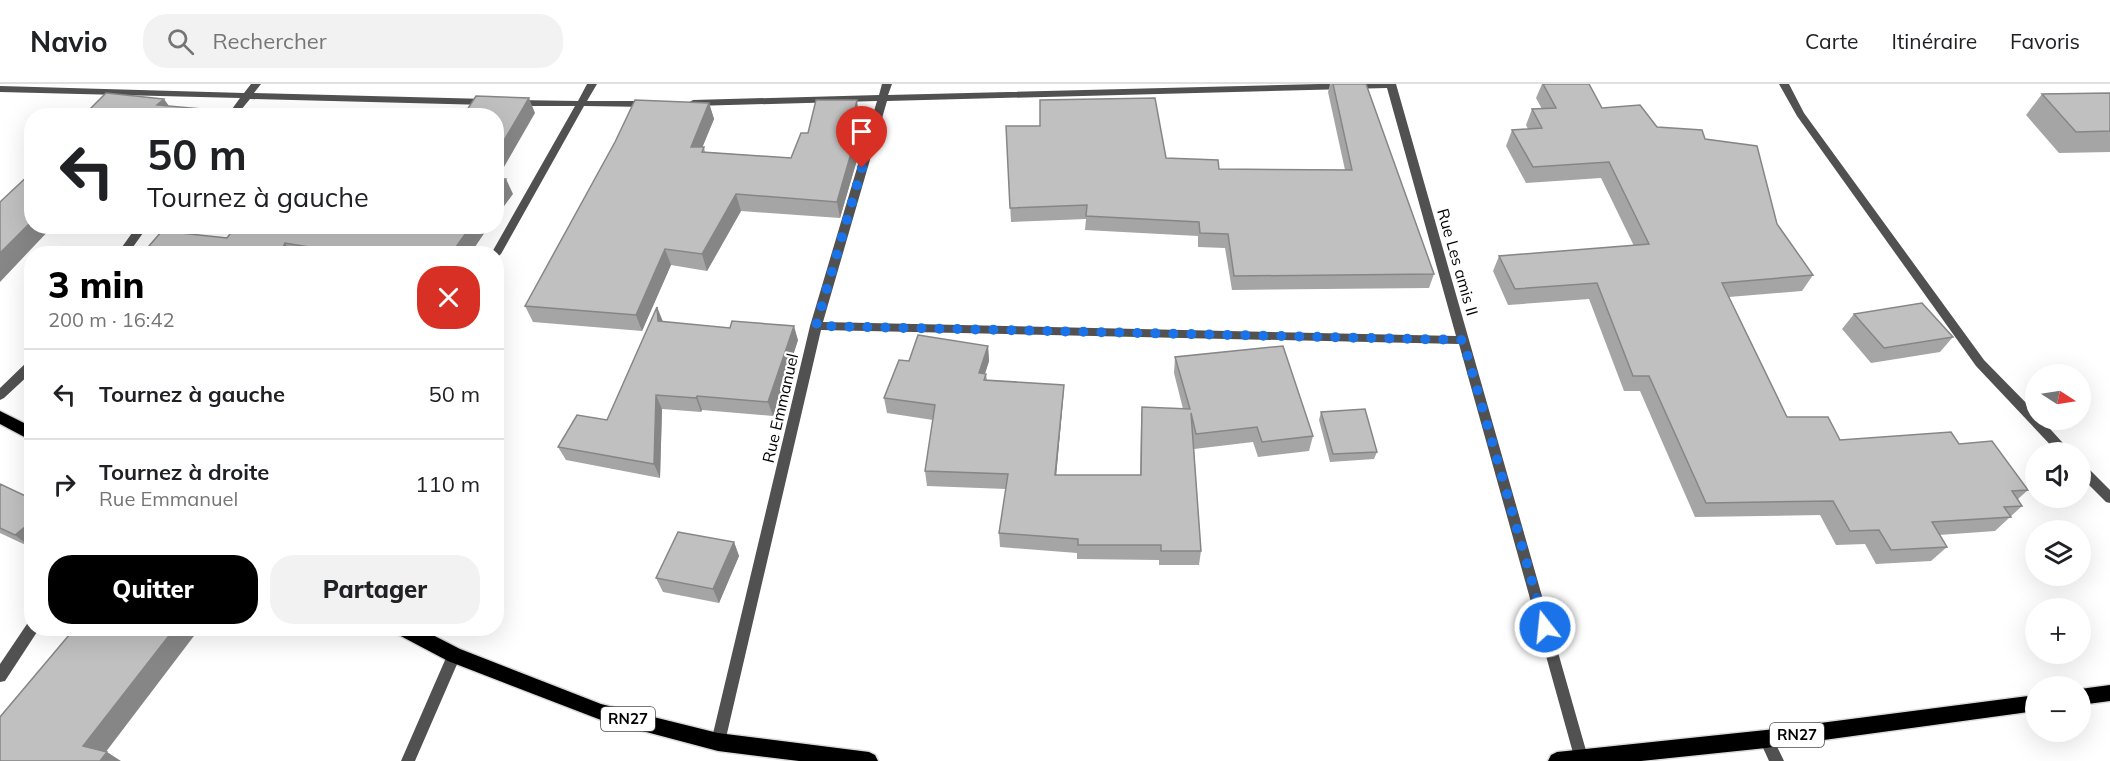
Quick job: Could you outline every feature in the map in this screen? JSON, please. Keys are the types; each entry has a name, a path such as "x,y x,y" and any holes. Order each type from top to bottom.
{"main road":[{"path":"0,417 24,430"},
{"name":"RN27","path":"417,636 454,655 601,712 718,742 869,761"},
{"path":"2091,696 2110,693"},
{"name":"RN27","path":"1557,761 1766,739 2025,704"}],"street":[{"path":"237,108 256,84"},
{"path":"501,246 592,84"},
{"name":"Rue Emmanuel","path":"718,742 816,326 886,84"},
{"path":"1784,84 1800,114 1980,363 2055,442"},
{"path":"686,104 1391,85"},
{"name":"Rue Les amis II","path":"1391,85 1582,760"},
{"path":"0,89 248,94 498,103"},
{"path":"510,103 663,104"},
{"path":"816,326 1463,340"},
{"path":"0,395 24,372"},
{"path":"2091,479 2110,498"},
{"path":"0,676 27,636"},
{"path":"408,761 454,655"},
{"path":"1766,739 1777,761"}],"building":[{"path":"1333,84 1366,84 1434,274 1234,276 1228,234 1200,233 1199,222 1086,216 1087,205 1010,208 1006,126 1040,126 1040,100 1155,98 1166,158 1218,160 1219,169 1352,170"},
{"path":"1543,84 1589,84 1602,108 1640,105 1657,127 1702,130 1705,139 1757,146 1777,224 1813,275 1722,283 1787,417 1828,417 1840,440 1951,432 1959,444 1992,441 2025,486 2025,490 2012,491 2022,506 2004,507 2011,517 1932,522 1947,547 1891,550 1879,530 1850,531 1833,501 1706,503 1649,376 1633,376 1597,283 1515,289 1499,256 1649,244 1609,162 1533,167 1512,130 1542,128 1532,109 1556,108"},
{"path":"106,93 164,99 157,105 192,108 91,108"},
{"path":"2110,93 2110,131 2076,132 2042,94"},
{"path":"476,96 529,98 504,140 504,108 468,108"},
{"path":"635,100 709,103 691,147 704,147 702,152 791,158 801,133 808,133 816,100 857,100 849,136 856,136 837,202 736,194 702,254 665,249 636,315 525,306 615,142"},
{"path":"24,180 24,229 0,253 0,202"},
{"path":"159,234 227,238 230,234 465,234 457,246 303,246 285,243 284,246 149,246"},
{"path":"1922,303 1953,337 1884,348 1854,314"},
{"path":"657,307 658,321 730,328 732,321 794,326 768,402 656,395 654,464 558,447 577,415 607,420"},
{"path":"918,335 988,346 979,373 986,374 984,380 1064,385 1055,475 1141,475 1142,407 1190,409 1175,357 1283,346 1313,436 1262,442 1257,427 1196,434 1191,413 1201,551 1161,551 1161,545 1078,545 1078,539 999,533 1008,474 925,471 935,405 884,398 899,360 909,361"},
{"path":"1365,409 1377,452 1333,454 1321,412"},
{"path":"0,484 24,495 24,528 15,535 0,528"},
{"path":"678,532 734,542 713,589 656,578"},
{"path":"68,636 169,636 83,746 107,752 100,761 0,761 0,717"}],"route":[{"path":"862,168 816,326 1463,340 1545,627"}]}
